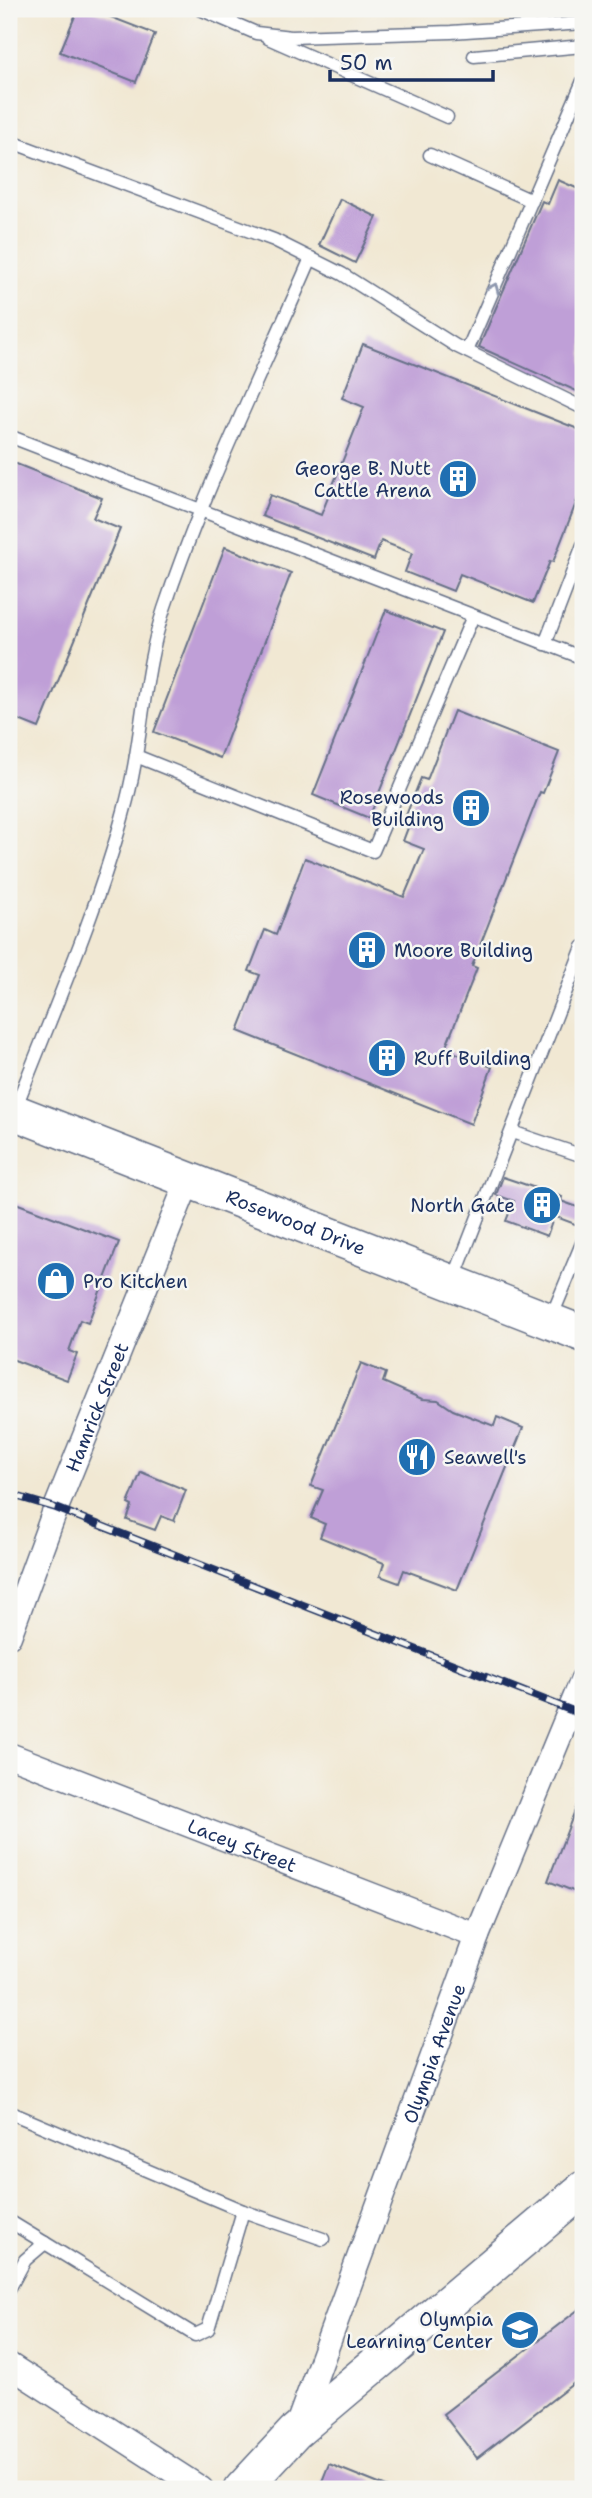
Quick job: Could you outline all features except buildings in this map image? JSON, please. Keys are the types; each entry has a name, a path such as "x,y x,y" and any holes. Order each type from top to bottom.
{"main road":[{"name":"Rosewood Drive","path":"11,1112 583,1334"},
{"path":"295,2432 583,2189"},
{"name":"Olympia Avenue","path":"242,2489 295,2432"},
{"name":"Olympia Avenue","path":"273,2489 295,2432"}],"street":[{"name":"Hamrick Street","path":"9,1636 56,1508 188,1181"},
{"name":"Olympia Avenue","path":"295,2432 478,1936 583,1679"},
{"name":"Lacey Street","path":"9,1755 478,1936"},
{"path":"9,2365 201,2489"}],"lane":[{"path":"200,9 447,117"},
{"path":"256,33 322,37 583,23"},
{"path":"474,56 583,46"},
{"path":"467,351 583,80"},
{"path":"9,141 274,240 311,258 467,351 583,408"},
{"path":"430,155 531,201"},
{"path":"11,1112 114,848 136,756 142,700 154,640 201,513 311,258"},
{"path":"9,436 201,513 583,658"},
{"path":"545,644 583,545"},
{"path":"136,756 373,851 473,616"},
{"path":"453,1282 583,947"},
{"path":"512,1132 583,1156"},
{"path":"550,1322 583,1241"},
{"path":"9,2112 243,2211 323,2239"},
{"path":"9,2221 195,2335 208,2329 243,2211"},
{"path":"9,2289 25,2260 45,2244"}],"railway":[{"path":"9,1494 56,1508 583,1715"}],"place":[{"name":"George B. Nutt Cattle Arena","path":"458,479"},
{"name":"Rosewoods Building","path":"471,808"},
{"name":"Moore Building","path":"367,950"},
{"name":"Ruff Building","path":"387,1058"},
{"name":"North Gate","path":"542,1205"},
{"name":"Pro Kitchen","path":"56,1281"},
{"name":"Seawell's","path":"417,1457"},
{"name":"Olympia Learning Center","path":"520,2330"}]}
